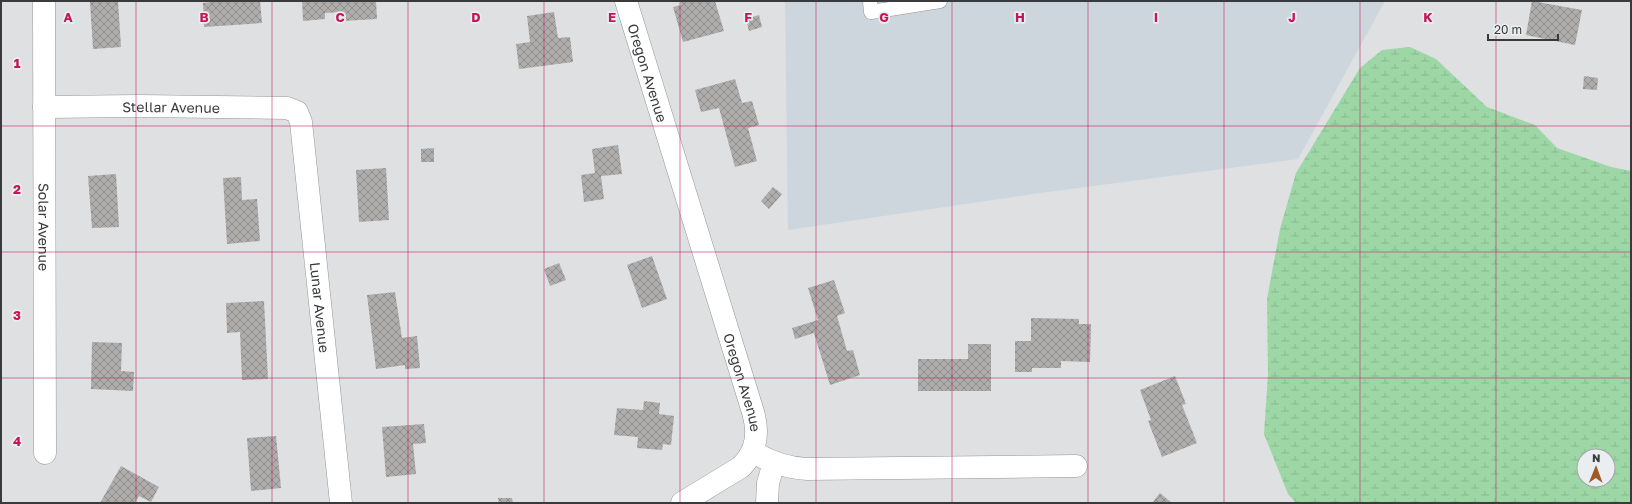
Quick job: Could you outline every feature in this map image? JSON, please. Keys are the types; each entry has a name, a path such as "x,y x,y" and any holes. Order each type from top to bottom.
{"street":[{"name":"Solar Avenue","path":"44,1 45,453"},
{"name":"Oregon Avenue","path":"626,1 753,412 757,430 753,452 774,463 807,469 1076,466"},
{"name":"Stellar Avenue","path":"44,107 139,106 287,108 297,112"},
{"name":"Lunar Avenue","path":"297,112 301,122 341,503"},
{"path":"682,503 741,467 748,461 753,452"},
{"path":"767,503 768,483 774,463"}],"lane":[{"path":"870,1 871,12 940,1"}],"shaded area":[{"path":"785,1 1385,1 1298,159 1040,193 788,230"}],"green space":[{"path":"1410,47 1436,59 1487,107 1535,125 1557,148 1611,167 1631,171 1631,503 1296,503 1288,494 1264,434 1268,375 1267,299 1280,229 1296,173 1360,68 1382,50"}],"building":[{"path":"118,1 121,47 93,49 90,2"},
{"path":"220,1 260,1 262,23 204,27 203,3"},
{"path":"302,1 376,1 377,19 343,21 342,12 325,13 325,19 303,21"},
{"path":"680,1 715,1 724,31 683,42 673,7 681,5"},
{"path":"1532,1 1582,10 1575,45 1526,35"},
{"path":"554,12 558,38 570,37 573,62 519,69 516,44 530,42 527,16"},
{"path":"759,15 762,27 749,31 746,19"},
{"path":"1584,76 1598,78 1597,90 1583,89"},
{"path":"735,79 742,103 752,101 759,125 748,128 757,161 735,167 719,108 701,112 695,90"},
{"path":"618,145 622,174 601,176 604,199 584,202 581,175 595,173 592,149"},
{"path":"434,148 434,162 421,162 421,149"},
{"path":"386,168 389,220 359,222 356,170"},
{"path":"116,174 119,227 92,228 88,176"},
{"path":"241,177 242,200 257,199 260,241 227,244 223,178"},
{"path":"773,187 782,194 769,209 761,201"},
{"path":"652,256 667,299 642,308 627,265"},
{"path":"559,263 566,280 550,286 544,269"},
{"path":"834,280 845,313 837,316 847,351 853,350 860,375 830,385 814,333 795,339 792,328 818,320 808,288"},
{"path":"395,292 402,338 417,336 420,368 405,369 405,365 376,369 367,295"},
{"path":"264,301 268,379 242,380 240,332 227,333 226,303"},
{"path":"1031,318 1079,319 1079,324 1091,324 1090,362 1061,361 1061,368 1032,368 1032,372 1015,372 1015,341 1031,341"},
{"path":"92,342 122,343 121,371 134,372 133,391 91,389"},
{"path":"968,344 991,344 991,391 918,391 918,359 968,359"},
{"path":"1175,376 1186,404 1182,405 1197,443 1162,457 1148,421 1151,420 1140,390"},
{"path":"644,401 660,403 659,414 674,416 671,445 663,444 662,450 637,448 638,437 614,435 617,408 643,410"},
{"path":"424,424 426,443 413,444 416,474 386,477 382,427"},
{"path":"276,436 281,488 251,491 247,438"},
{"path":"121,466 159,487 151,502 139,496 135,503 100,503"},
{"path":"1160,493 1172,503 1152,503"},
{"path":"498,498 512,498 513,503 499,503"}]}
